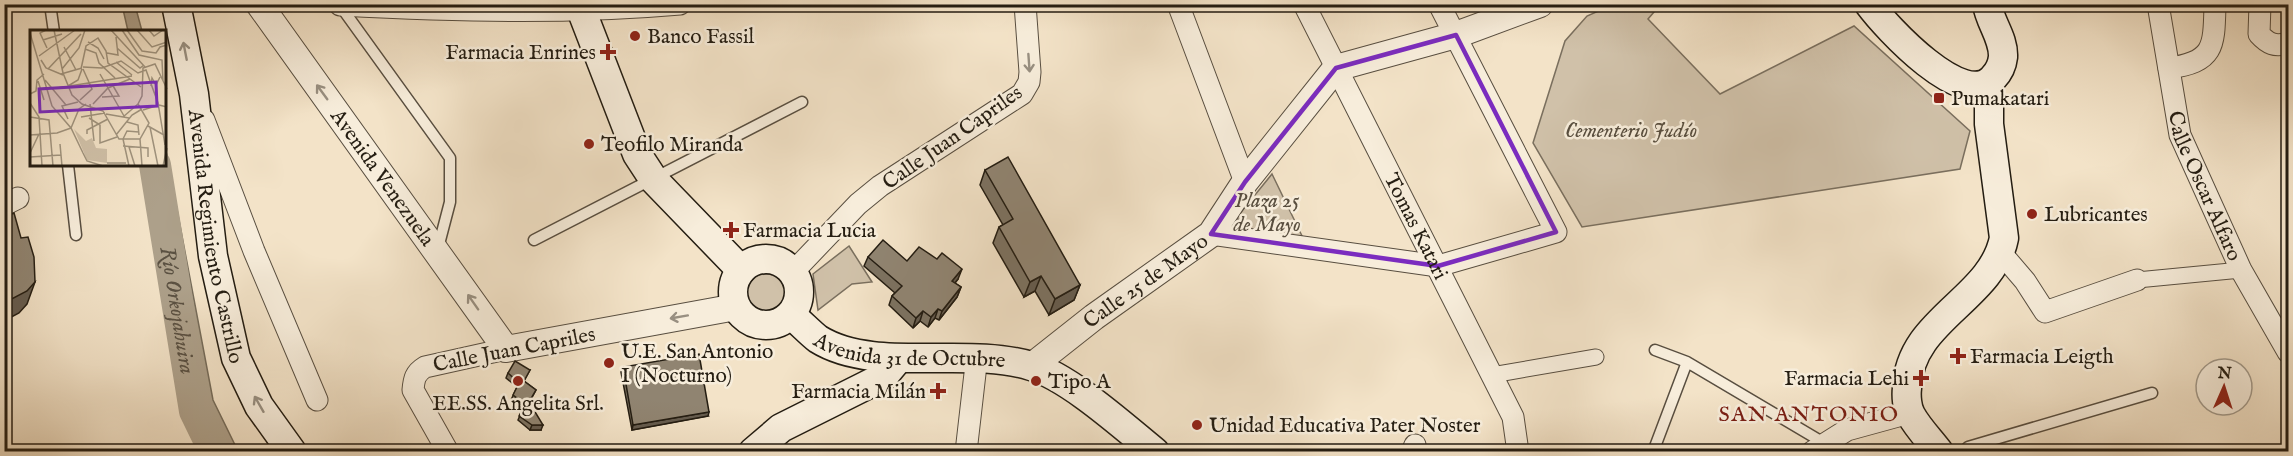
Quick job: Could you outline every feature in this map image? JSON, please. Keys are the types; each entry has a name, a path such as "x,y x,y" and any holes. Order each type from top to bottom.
{"main road":[{"name":"Avenida Regimiento Castrillo","path":"176,4 194,94 213,256 236,358 259,406 292,452"},
{"path":"1869,4 1886,26 1939,72 1956,82 1974,86 1989,83 1999,72 2003,59 2001,41 1987,4"},
{"path":"580,7 626,129 654,180 741,270"},
{"path":"1939,452 1909,413 1906,395 1911,359 1922,341 1978,283 2001,253 2004,238 1989,124 1989,83"},
{"path":"736,307 733,294 735,281 741,270 762,260 773,260 793,272"},
{"name":"Avenida 31 de Octubre","path":"736,307 744,317 762,324 780,322 791,315 800,294 793,272"},
{"name":"Avenida 31 de Octubre","path":"791,315 819,339 848,351 898,359 977,356 1032,366 1068,385 1155,452"},
{"path":"753,452 883,377 898,359"}],"street":[{"name":"Avenida Venezuela","path":"259,4 506,350"},
{"path":"340,5 471,12 680,4"},
{"name":"Calle Juan Capriles","path":"793,272 858,204 880,186 1022,94 1029,82 1030,72 1025,4"},
{"path":"1178,4 1245,182"},
{"name":"Tomas Katari","path":"1304,4 1513,417 1518,452"},
{"path":"1211,234 1438,266 1556,232 1439,4"},
{"path":"1336,68 1456,35 1540,4"},
{"name":"Calle Oscar Alfaro","path":"2158,4 2180,135 2241,270 2289,352"},
{"path":"2169,68 2197,64 2205,56 2214,32 2215,4"},
{"path":"2260,4 2259,34 2266,42 2279,46 2289,43"},
{"name":"Calle 25 de Mayo","path":"1032,366 1094,317 1211,234 1245,182 1336,68"},
{"path":"194,94 254,251 316,400"},
{"path":"2001,253 2025,281 2045,312 2137,280 2241,270"},
{"name":"Calle Juan Capriles","path":"448,452 413,390 414,379 418,371 425,367 736,307"},
{"path":"966,452 977,356"},
{"path":"1492,375 1596,357"},
{"path":"1818,447 1856,426 1909,413"}],"lane":[{"path":"50,4 54,30"},
{"path":"340,5 450,159 450,202 437,252"},
{"path":"534,240 802,102"},
{"path":"68,166 76,235"},
{"path":"1655,350 1688,362 1818,447"},
{"path":"1653,452 1688,362"},
{"path":"1963,452 1978,444 2152,393"}],"highlighted area":[{"path":"1456,35 1556,232 1438,266 1211,234 1245,182 1336,68"}],"green space":[{"name":"Cementerio Judío","path":"1612,5 1647,5 1654,12 1648,19 1720,94 1854,26 1970,131 1960,169 1582,227 1533,143 1565,41 1587,16"},
{"name":"Plaza 25 de Mayo","path":"1272,174 1304,240 1244,232 1237,217"},
{"path":"849,246 872,282 852,284 818,310 813,274"},
{"path":"766,274 780,280 786,294 780,308 766,314 752,308 746,294 752,280"}],"water":[{"path":"122,5 135,5 142,30 128,30"},
{"path":"166,151 213,400 238,451 215,451 194,404 154,166 166,166"}],"building":[{"path":"1008,157 1080,285 1055,299 1041,276 1030,282 999,227 1013,219 985,170"},
{"path":"14,213 21,238 28,237 34,257 35,282 27,291 4,303 4,217"},
{"path":"883,240 907,261 919,247 937,259 942,253 962,269 952,281 961,287 942,311 938,309 931,317 923,311 916,318 892,296 902,286 868,257"},
{"path":"699,354 709,412 633,425 623,367"},
{"path":"515,361 530,370 524,381 536,390 529,402 543,425 532,425 519,416 525,404 513,395 519,383 508,373"}],"waterway":[{"name":"Río Orkojahuira","path":"155,166 195,411 215,452"}],"place":[{"name":"Banco Fassil","path":"635,36"},
{"name":"Farmacia Enrines","path":"608,52"},
{"name":"Pumakatari","path":"1939,98"},
{"name":"Teofilo Miranda","path":"589,144"},
{"name":"Lubricantes","path":"2032,214"},
{"name":"Farmacia Lucia","path":"731,230"},
{"name":"Farmacia Leigth","path":"1958,356"},
{"name":"U.E. San Antonio I (Nocturno)","path":"609,363"},
{"name":"Farmacia Lehi","path":"1921,378"},
{"name":"EE.SS. Angelita Srl.","path":"518,381"},
{"name":"Tipo A","path":"1036,381"},
{"name":"Farmacia Milán","path":"938,391"},
{"name":"Unidad Educativa Pater Noster","path":"1197,425"}],"district":[{"name":"SAN ANTONIO","path":"1809,413"}]}
